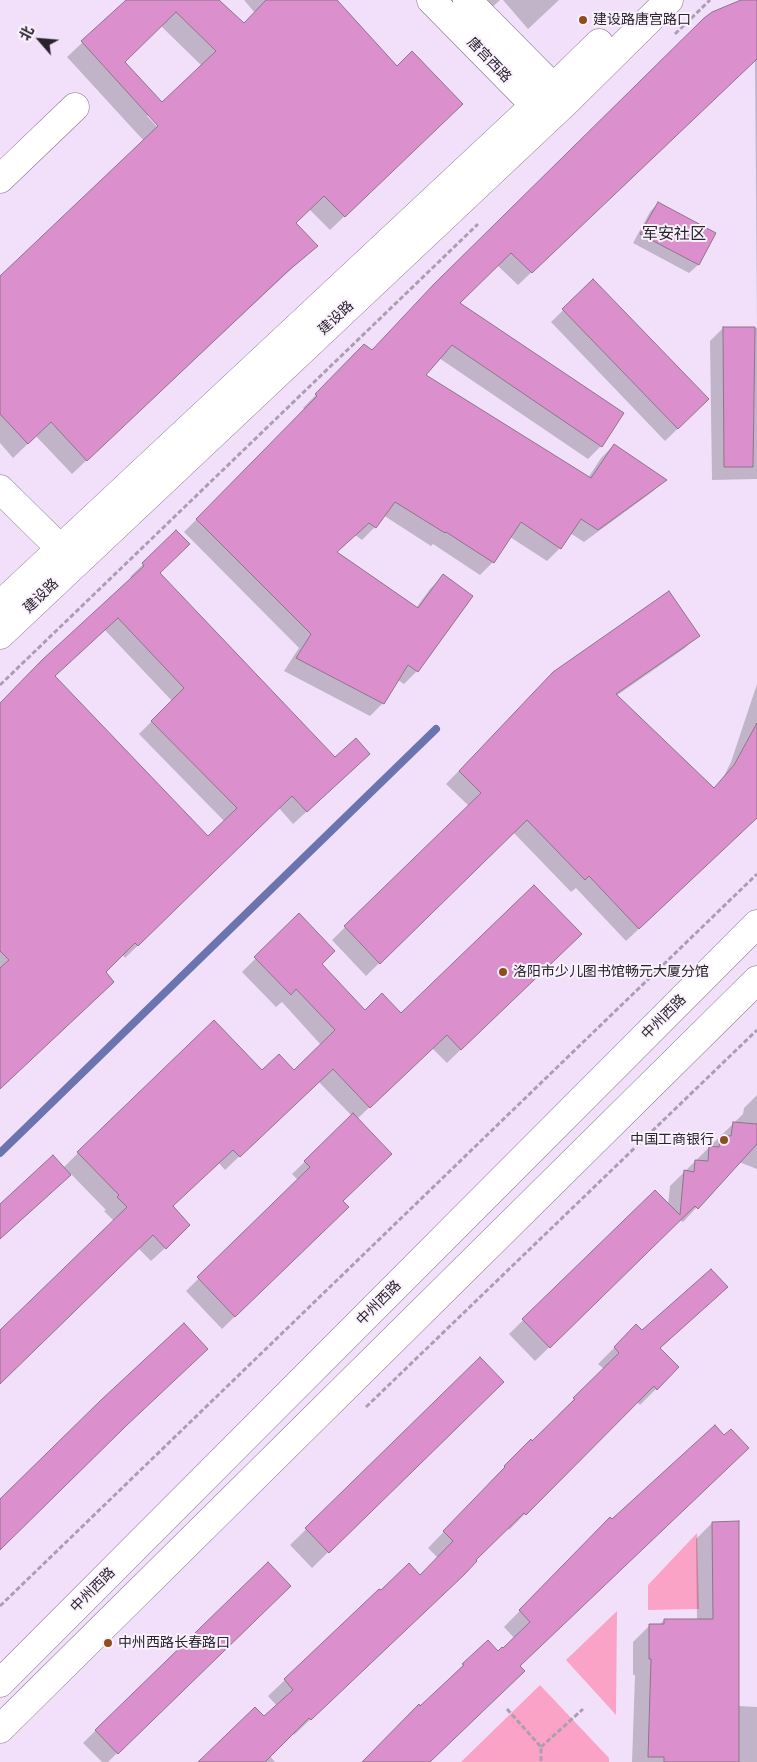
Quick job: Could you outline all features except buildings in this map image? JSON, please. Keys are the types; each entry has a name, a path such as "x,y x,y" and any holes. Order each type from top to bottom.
{"main road":[{"name":"唐宫西路","path":"431,0 551,103"},
{"name":"唐宫西路","path":"467,0 551,103"},
{"name":"建设路","path":"551,103 642,0"},
{"name":"建设路","path":"0,635 68,555 551,103 669,0"},
{"path":"0,178 75,106"},
{"path":"0,489 68,555"},
{"name":"建设路","path":"0,605 68,555"},
{"name":"中州西路","path":"0,1683 757,924"},
{"path":"0,1729 755,984"}],"path":[{"path":"674,35 710,0"},
{"path":"0,685 481,221"},
{"path":"0,1606 757,874"},
{"path":"365,1408 757,1030"},
{"path":"541,1747 583,1709"},
{"path":"507,1710 541,1747 542,1762"}],"shaded area":[{"path":"697,1533 699,1609 648,1610 648,1585"},
{"path":"617,1611 616,1715 566,1660"},
{"path":"540,1685 609,1758 609,1762 461,1762"}],"waterway":[{"path":"0,1153 436,729"}],"place":[{"name":"建设路唐宫路口","path":"583,20"},
{"name":"洛阳市少儿图书馆畅元大厦分馆","path":"503,972"},
{"name":"中国工商银行","path":"724,1140"},
{"name":"中州西路长春路口","path":"108,1643"}],"district":[{"name":"军安社区","path":"674,234"}]}
